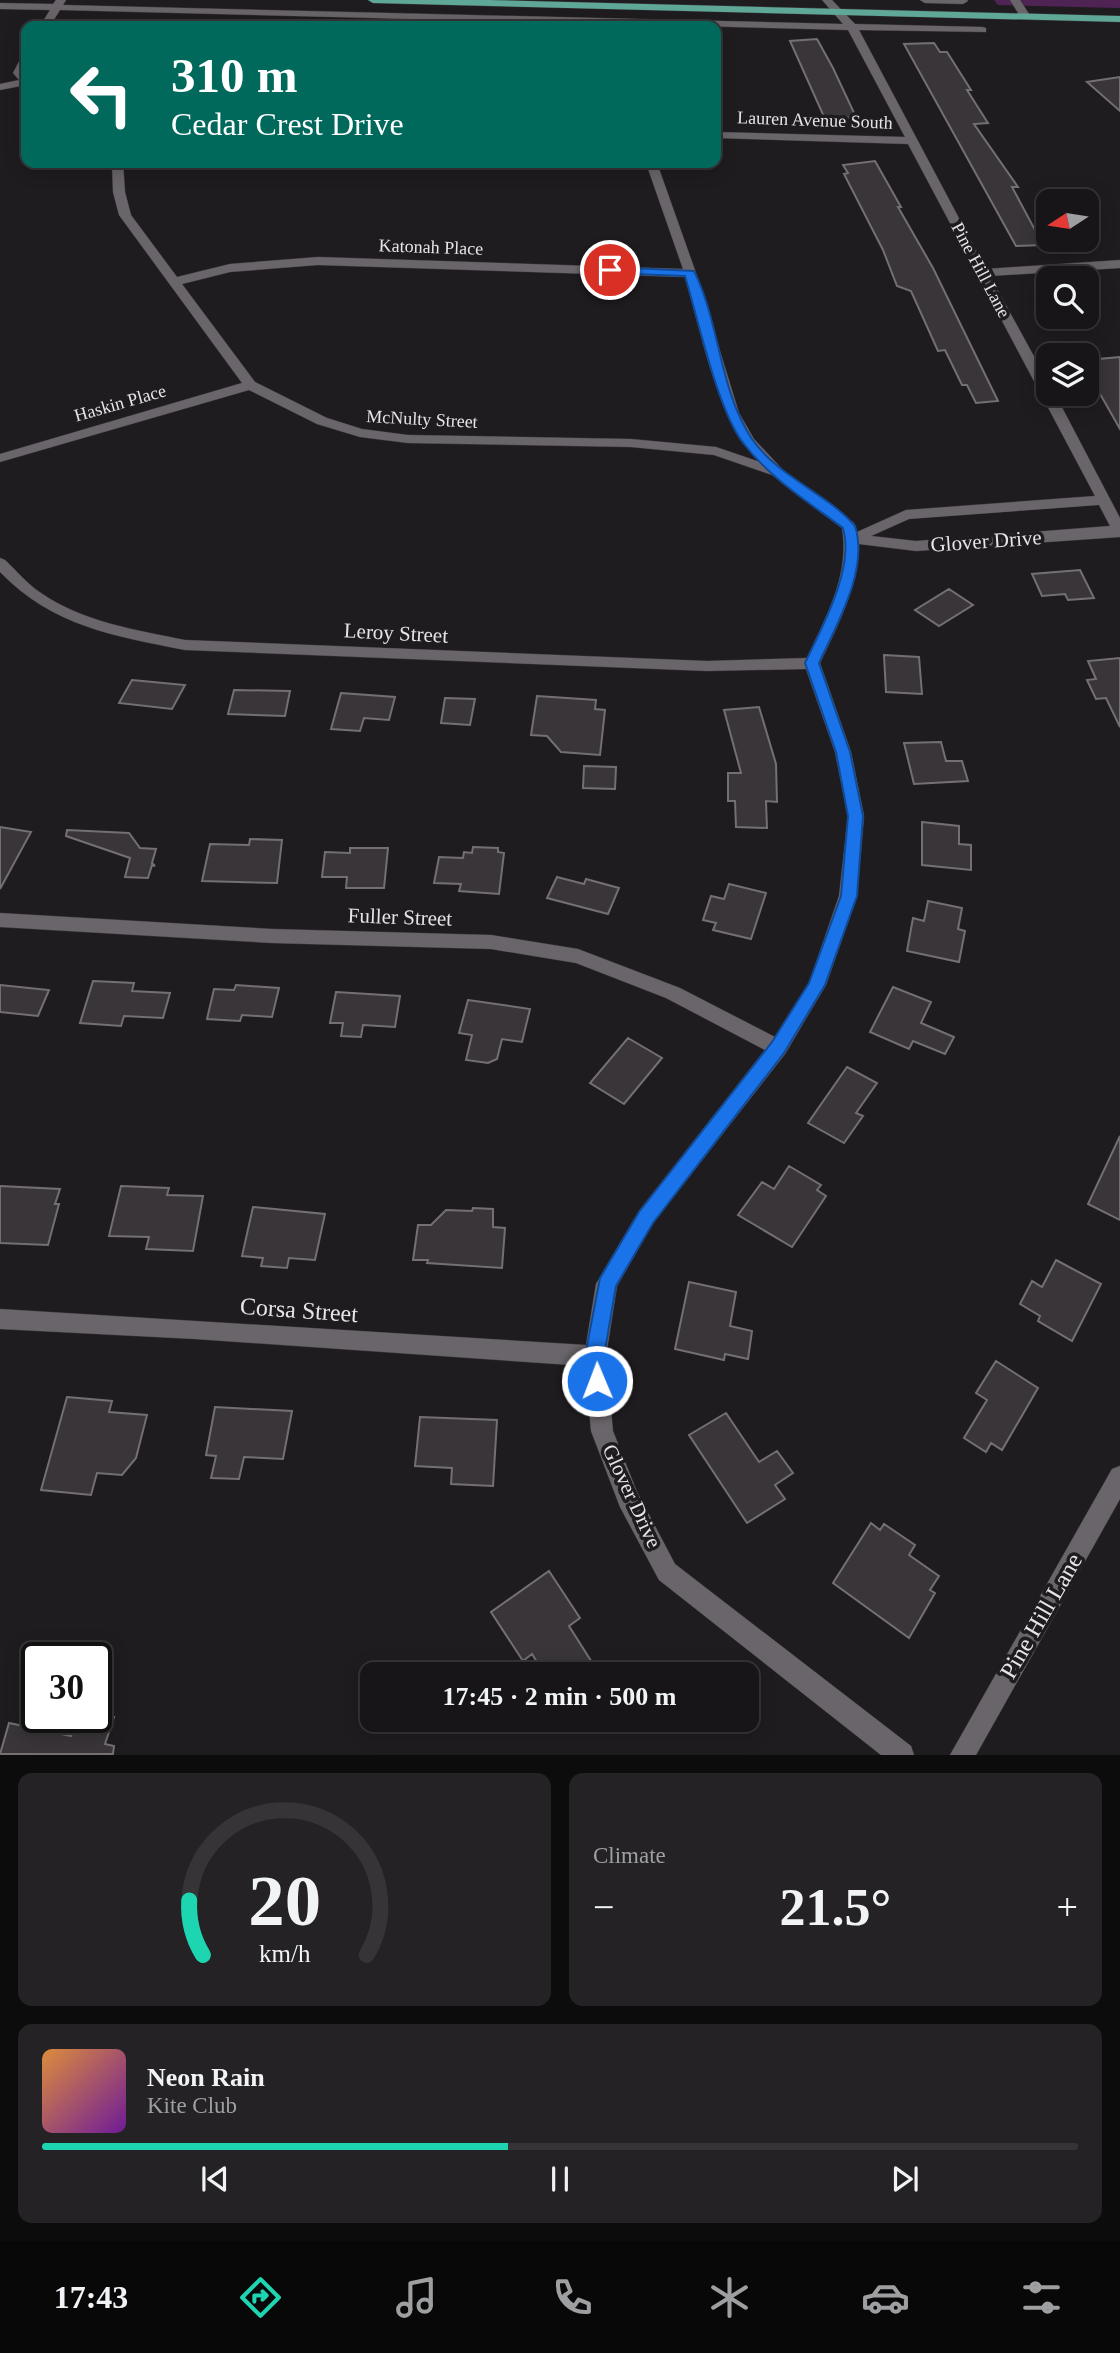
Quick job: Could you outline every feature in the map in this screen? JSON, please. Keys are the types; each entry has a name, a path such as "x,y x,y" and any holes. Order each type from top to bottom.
{"main road":[{"path":"373,0 1120,19"}],"street":[{"name":"Pine Hill Lane","path":"827,0 852,27 1069,432 1119,531"},
{"path":"925,0 962,1"},
{"path":"1015,0 1026,16"},
{"path":"48,21 59,4"},
{"path":"0,6 59,4 89,9 598,21"},
{"path":"721,24 982,30"},
{"path":"0,87 21,83"},
{"name":"Lauren Avenue South","path":"721,135 912,141"},
{"name":"McNulty Street","path":"117,168 119,192 125,215 250,385 286,405 360,433 408,439 631,443 716,451 779,474"},
{"path":"654,168 690,273 732,412 748,441 779,474 849,526 853,539 844,593 812,663"},
{"name":"Katonah Place","path":"173,282 230,268 318,261 690,273"},
{"path":"982,273 1120,264"},
{"name":"Haskin Place","path":"0,458 250,385"},
{"name":"Glover Drive","path":"853,539 906,515 1102,500"},
{"name":"Glover Drive","path":"853,539 916,546 1119,531"},
{"name":"Leroy Street","path":"0,563 36,597 79,618 130,634 185,645 708,666 812,663"},
{"name":"Glover Drive","path":"812,663 843,752 856,816 849,896 817,985 778,1048 646,1217 607,1284 594,1356 602,1431 628,1499 667,1572 902,1755"},
{"name":"Fuller Street","path":"0,920 272,936 491,942 578,956 673,993 778,1048"},
{"name":"Corsa Street","path":"0,1320 195,1329 594,1356"},
{"name":"Pine Hill Lane","path":"962,1755 1120,1477"}],"shaded area":[{"path":"994,0 1120,0 1120,8 998,5"}],"building":[{"path":"817,39 856,117 825,119 790,41"},
{"path":"934,43 940,52 947,52 988,123 974,124 1018,187 1012,187 1036,232 1036,245 1016,246 904,44"},
{"path":"1120,77 1120,111 1087,82"},
{"path":"875,161 933,268 998,401 976,403 967,385 962,385 945,350 938,351 911,291 897,286 883,250 844,174 848,173 843,165"},
{"path":"1120,357 1120,429 1099,392 1099,359"},
{"path":"1080,570 1094,598 1068,600 1065,594 1042,596 1032,574"},
{"path":"949,589 973,605 939,626 915,610"},
{"path":"884,655 919,657 922,694 886,692"},
{"path":"1120,658 1120,727 1106,698 1096,699 1087,680 1096,679 1088,661"},
{"path":"132,680 185,685 172,709 119,703"},
{"path":"234,690 290,691 285,716 228,714"},
{"path":"341,693 395,697 389,720 364,718 360,731 331,729"},
{"path":"537,696 596,700 595,709 605,710 600,755 561,752 547,736 531,735"},
{"path":"445,698 475,699 470,725 441,723"},
{"path":"759,707 776,764 777,802 766,801 767,828 736,827 735,801 728,801 728,773 741,773 724,710"},
{"path":"941,742 946,761 962,761 968,781 914,784 904,743"},
{"path":"584,766 616,767 615,789 583,788"},
{"path":"922,822 959,826 959,844 971,845 971,870 922,865"},
{"path":"0,827 31,832 0,889"},
{"path":"67,830 129,833 140,848 156,849 152,863 155,866 152,865 148,878 125,877 130,858 66,836"},
{"path":"250,839 282,840 277,883 202,881 210,844 249,845"},
{"path":"473,847 498,848 498,852 504,853 499,894 459,891 461,884 434,883 439,857 463,858 464,852 472,853"},
{"path":"350,848 388,848 384,888 346,888 347,877 322,877 325,852 350,853"},
{"path":"557,877 584,884 586,879 619,888 608,914 547,898"},
{"path":"729,884 766,893 751,939 713,930 716,923 703,920 711,896 724,899"},
{"path":"928,901 962,908 958,929 965,931 959,962 907,951 913,918 924,921"},
{"path":"93,981 134,983 132,991 170,993 163,1018 124,1016 121,1026 80,1023"},
{"path":"0,985 49,990 38,1016 0,1012"},
{"path":"236,985 279,988 272,1017 242,1015 240,1021 207,1019 214,989 234,990"},
{"path":"893,987 931,1002 921,1023 954,1037 945,1054 913,1041 909,1049 870,1032"},
{"path":"336,992 400,996 395,1027 363,1025 361,1037 341,1036 343,1023 330,1023"},
{"path":"468,1000 530,1009 522,1042 502,1039 497,1059 488,1063 466,1060 472,1035 459,1033"},
{"path":"628,1038 662,1058 624,1104 590,1083"},
{"path":"847,1067 877,1083 856,1113 863,1116 844,1143 808,1123"},
{"path":"1120,1136 1120,1220 1088,1204"},
{"path":"789,1166 821,1185 817,1190 826,1196 792,1247 738,1215 762,1182 774,1189"},
{"path":"0,1186 60,1189 55,1204 59,1204 48,1245 0,1243"},
{"path":"121,1186 169,1188 167,1195 203,1196 193,1251 146,1249 149,1237 109,1236"},
{"path":"253,1207 325,1214 315,1260 289,1258 287,1268 261,1266 263,1258 242,1256"},
{"path":"473,1208 493,1209 493,1227 505,1228 502,1268 413,1260 418,1225 431,1225 446,1210 472,1211"},
{"path":"1056,1260 1101,1284 1072,1341 1038,1321 1040,1316 1020,1304 1032,1281 1042,1287"},
{"path":"689,1282 736,1292 730,1326 752,1331 748,1359 725,1354 724,1360 675,1349"},
{"path":"996,1361 1038,1388 1002,1450 991,1443 986,1452 964,1438 987,1400 976,1393"},
{"path":"67,1397 112,1401 109,1412 147,1415 136,1458 122,1475 97,1473 91,1495 41,1490"},
{"path":"215,1407 292,1411 283,1459 244,1457 239,1479 211,1478 216,1456 206,1455"},
{"path":"726,1413 759,1462 777,1451 793,1473 775,1485 785,1499 747,1523 689,1435"},
{"path":"420,1417 497,1420 493,1486 451,1484 452,1468 415,1466"},
{"path":"871,1523 880,1530 884,1524 915,1545 909,1555 939,1576 930,1590 935,1593 909,1638 833,1583"},
{"path":"549,1571 580,1618 569,1626 592,1662 537,1662 532,1654 523,1661 491,1612"},
{"path":"9,1723 21,1726 21,1733 57,1733 71,1736 72,1733 109,1733 105,1744 114,1746 113,1754 0,1754"}],"route":[{"path":"597,1381 594,1356 607,1284 646,1217 734,1108 778,1048 817,985 849,896 856,816 843,752 812,663 844,593 853,539 849,526 779,474 748,441 732,412 690,273 610,270"}]}
